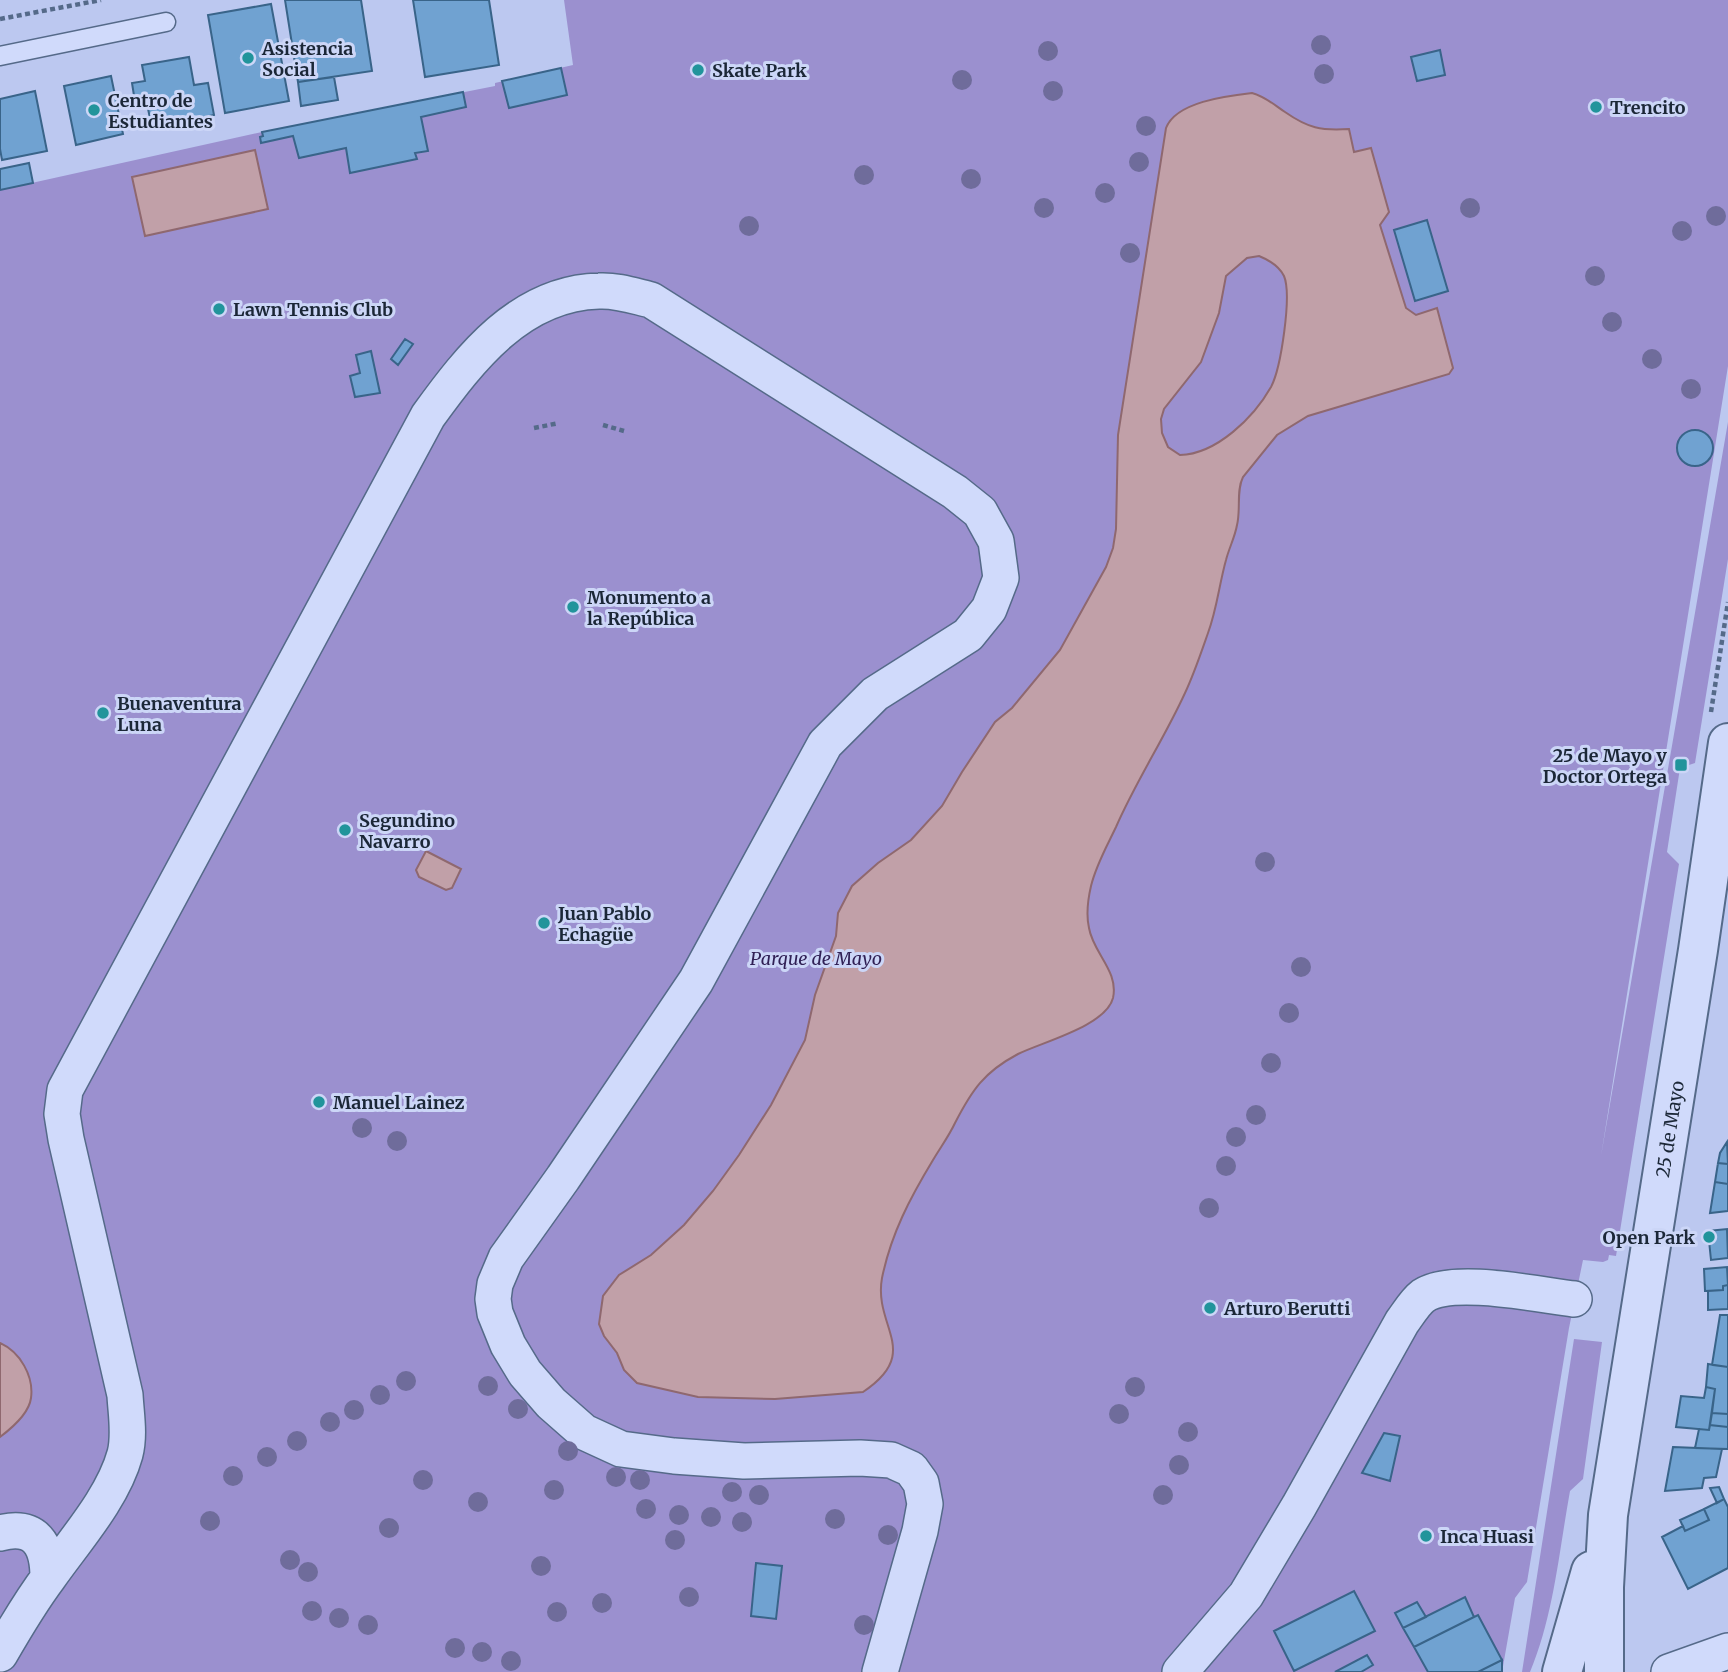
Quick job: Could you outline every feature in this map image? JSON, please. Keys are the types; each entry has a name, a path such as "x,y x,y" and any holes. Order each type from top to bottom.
{"street":[{"path":"0,1654 48,1578 91,1520 114,1481 125,1454 128,1426 125,1395 66,1139 62,1114 65,1090 428,416 457,376 499,331 531,309 561,297 599,291 625,293 651,300 955,492 980,512 996,541 1001,578 989,609 968,635 876,694 825,744 696,981 564,1178 506,1258 495,1284 493,1299 495,1314 508,1345 551,1403 584,1432 621,1449 744,1461 860,1458 891,1461 911,1469 921,1483 925,1504 920,1531 880,1672"},
{"name":"25 de Mayo","path":"1562,1672 1608,1515 1718,888 1728,743"},
{"path":"1180,1672 1245,1595 1299,1507 1402,1322 1421,1297 1435,1290 1458,1287 1490,1288 1574,1300"},
{"name":"25 de Mayo","path":"1604,1672 1604,1587 1608,1515"},
{"path":"0,1533 16,1529 32,1534 41,1544 48,1560 48,1578"},
{"path":"1669,1672 1717,1659"}],"lane":[{"path":"0,56 166,22"}],"path":[{"path":"47,0 48,9"},
{"path":"0,19 101,0"},
{"path":"534,428 559,424"},
{"path":"603,425 624,431"}],"green space":[{"name":"Parque de Mayo","path":"564,0 1728,0 1728,366 1601,1156 1728,422 1728,559 1695,763 1680,768 1667,852 1679,864 1616,1256 1609,1255 1608,1260 1603,1262 1583,1260 1569,1328 1527,1582 1515,1598 1502,1672 0,1672 0,190 262,132 495,86 495,83 573,65"},
{"path":"1574,1339 1602,1342 1583,1479 1570,1491 1545,1628 1530,1672 1522,1672"}],"shaded area":[{"path":"1252,93 1308,125 1349,129 1354,152 1371,148 1389,212 1380,225 1406,308 1416,315 1437,308 1453,368 1449,374 1308,416 1277,435 1243,477 1236,529 1211,624 1197,663 1177,710 1124,810 1091,886 1089,928 1112,979 1113,998 1099,1017 1086,1025 1018,1054 996,1068 980,1083 967,1101 909,1202 891,1246 882,1278 881,1295 893,1351 890,1364 881,1378 863,1392 775,1399 698,1397 637,1383 624,1370 599,1324 603,1296 619,1275 651,1255 684,1225 739,1155 771,1105 805,1040 815,995 836,936 838,913 852,886 878,863 911,840 942,806 995,722 1012,708 1060,650 1106,567 1116,529 1118,435 1166,128 1172,119 1191,106","holes":["1259,256 1279,269 1286,285 1284,332 1275,378 1255,410 1233,432 1207,448 1180,455 1168,447 1162,433 1161,419 1164,409 1201,362 1219,313 1226,276 1247,258"]},
{"path":"255,150 268,209 145,236 132,177"},
{"path":"426,851 461,869 452,888 446,890 419,877 416,870"},
{"path":"0,1343 14,1352 28,1373 31,1398 23,1415 0,1437"}],"building":[{"path":"285,0 361,0 372,71 298,82"},
{"path":"413,0 489,0 499,65 425,77"},
{"name":"Asistencia Social","path":"271,4 289,101 225,113 208,15"},
{"path":"1440,50 1445,75 1417,81 1411,57"},
{"path":"189,57 194,85 208,83 214,115 152,128 146,99 135,102 132,83 145,81 142,65"},
{"path":"561,68 567,95 509,108 502,81"},
{"name":"Centro de Estudiantes","path":"111,76 123,134 76,145 64,86"},
{"path":"334,77 338,100 301,106 298,82"},
{"path":"35,91 47,151 2,160 0,99"},
{"path":"463,92 466,107 421,117 428,151 415,153 417,159 350,173 346,148 299,158 293,136 261,143 262,132"},
{"path":"29,163 33,183 0,190 0,169"},
{"path":"1427,220 1448,291 1415,301 1394,230"},
{"path":"405,339 413,344 398,365 391,359"},
{"path":"371,351 380,393 355,397 350,376 360,373 356,355"},
{"path":"1695,430 1708,435 1713,448 1708,461 1695,466 1682,461 1677,448 1682,435"},
{"path":"1727,1142 1728,1164 1718,1163 1720,1153"},
{"path":"1718,1163 1728,1164 1728,1184 1715,1182"},
{"path":"1715,1182 1728,1184 1728,1211 1710,1213"},
{"path":"1727,1229 1728,1258 1711,1260 1708,1231"},
{"path":"1727,1267 1728,1285 1723,1286 1723,1290 1705,1291 1704,1269"},
{"path":"1728,1285 1728,1309 1708,1310 1708,1291 1723,1290 1723,1286"},
{"path":"1720,1315 1728,1315 1728,1367 1712,1365"},
{"path":"1708,1364 1728,1367 1728,1414 1712,1413 1715,1389 1706,1387"},
{"path":"1706,1387 1715,1389 1709,1430 1676,1427 1681,1396 1704,1398"},
{"path":"1712,1413 1728,1414 1728,1427 1710,1425"},
{"path":"1710,1425 1728,1427 1728,1449 1695,1448 1699,1429 1709,1430"},
{"path":"1384,1433 1400,1436 1390,1481 1362,1473"},
{"path":"1673,1447 1722,1449 1716,1477 1704,1478 1702,1488 1665,1491"},
{"path":"1719,1487 1724,1499 1717,1503 1710,1488"},
{"path":"1724,1499 1728,1507 1728,1568 1688,1589 1662,1537 1683,1526 1685,1531 1709,1520 1704,1509"},
{"path":"1704,1509 1709,1520 1685,1531 1680,1520"},
{"path":"756,1563 782,1566 776,1619 751,1616"},
{"path":"1354,1591 1375,1631 1294,1671 1274,1631"},
{"path":"1465,1597 1474,1617 1414,1647 1403,1628"},
{"path":"1417,1602 1426,1617 1403,1628 1395,1613"},
{"path":"1478,1615 1502,1660 1478,1672 1428,1672 1414,1647"},
{"path":"1367,1655 1373,1665 1361,1672 1335,1672"},
{"path":"1502,1660 1502,1672 1478,1672"}],"place":[{"name":"Asistencia Social","path":"248,58"},
{"name":"Skate Park","path":"698,70"},
{"name":"Trencito","path":"1596,107"},
{"name":"Centro de Estudiantes","path":"94,110"},
{"name":"Lawn Tennis Club","path":"219,309"},
{"name":"Monumento a la República","path":"573,607"},
{"name":"Buenaventura Luna","path":"103,713"},
{"name":"25 de Mayo y Doctor Ortega","path":"1681,765"},
{"name":"Segundino Navarro","path":"345,830"},
{"name":"Juan Pablo Echagüe","path":"544,923"},
{"name":"Manuel Lainez","path":"319,1102"},
{"name":"Open Park","path":"1709,1237"},
{"name":"Arturo Berutti","path":"1210,1308"},
{"name":"Inca Huasi","path":"1426,1536"}]}
